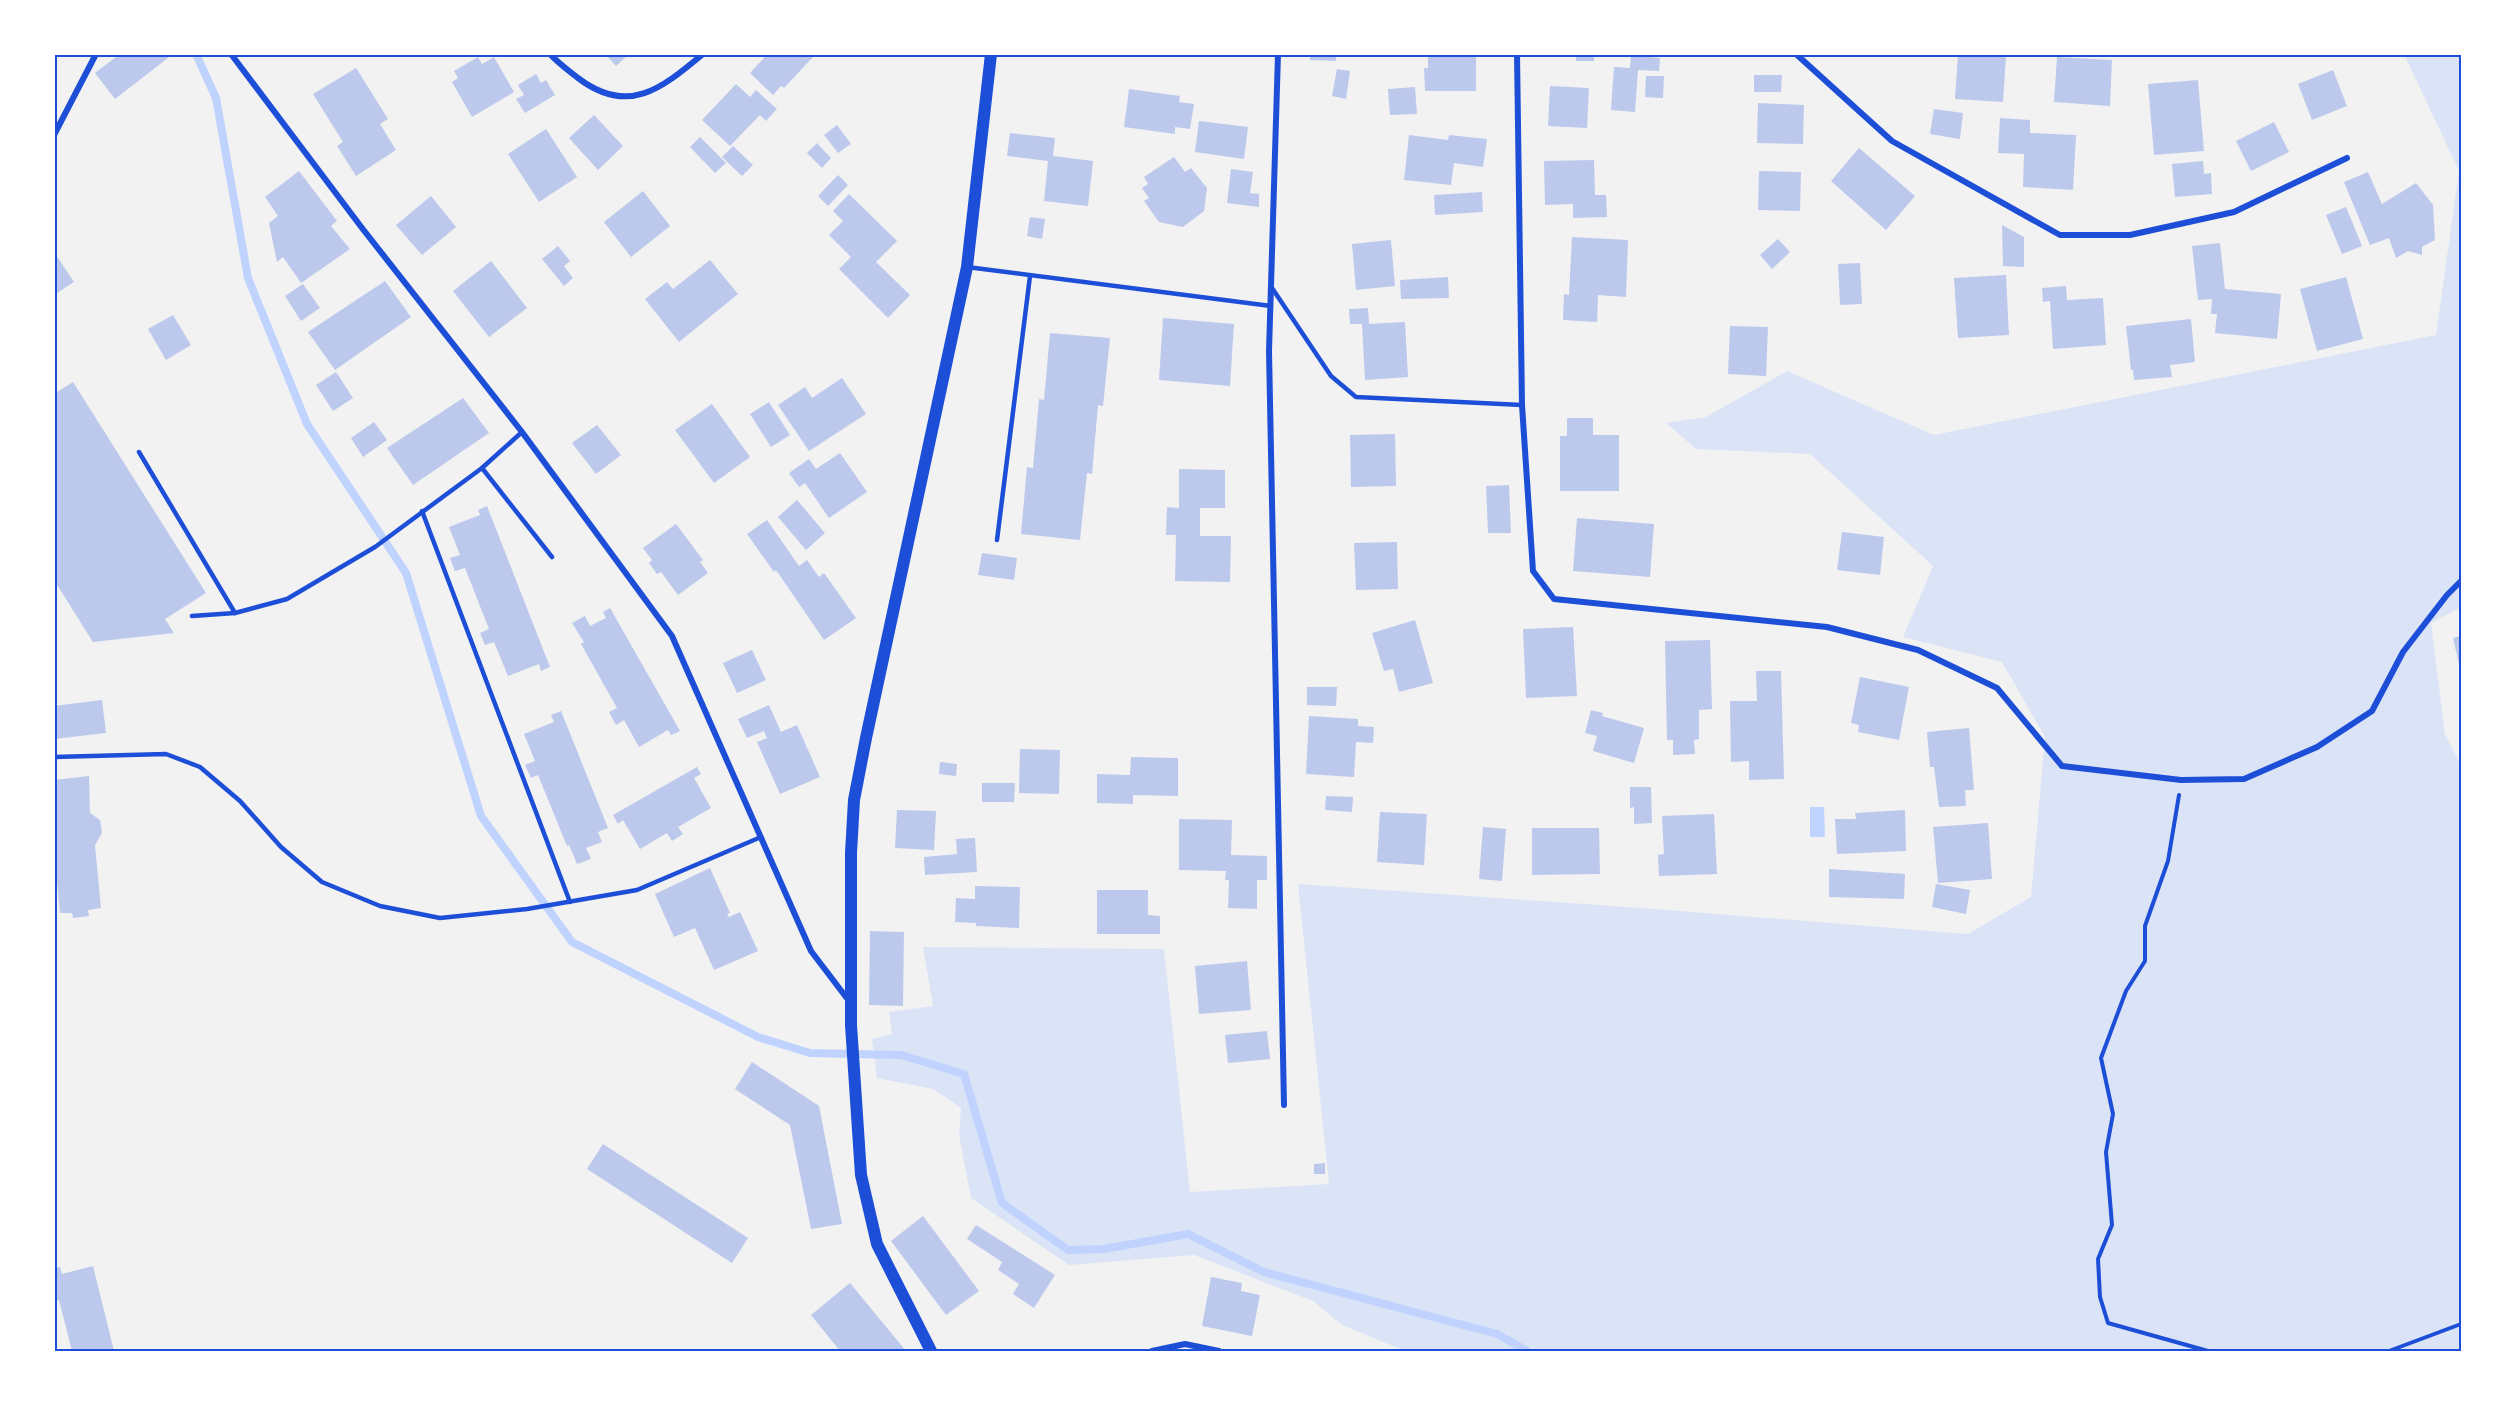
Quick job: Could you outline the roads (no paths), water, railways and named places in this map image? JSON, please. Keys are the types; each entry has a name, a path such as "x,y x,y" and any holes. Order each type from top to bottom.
{"main road":[{"path":"931,1351 877,1244 861,1175 851,1025 850,853 854,800 866,738 967,267 991,54"}],"street":[{"path":"54,135 96,54"},
{"path":"231,54 362,228 522,432 672,636 811,951 851,1004"},
{"path":"550,54 592,88 610,96 630,98 666,84 703,54"},
{"path":"1278,54 1269,363 1284,1105"},
{"path":"1517,54 1522,405 1533,571 1554,599 1827,627 1918,650 1997,688 2062,766 2181,780 2244,779 2318,747 2372,711 2403,652 2447,595 2461,581"},
{"path":"1796,54 1892,141 2060,235 2130,235 2234,212 2347,158"},
{"path":"1152,1351 1185,1344 1219,1351"}],"lane":[{"path":"967,267 1271,306"},
{"path":"997,540 1030,276"},
{"path":"1272,288 1331,376 1356,398 1522,405"},
{"path":"192,616 235,613 287,599 375,547 482,468 522,432"},
{"path":"140,452 235,613"},
{"path":"482,468 552,557"},
{"path":"422,511 570,902"},
{"path":"54,756 165,754 200,767 240,801 281,847 322,882 380,906 440,918 527,909 637,890 761,837"}],"water":[{"path":"1810,807 1824,807 1825,837 1810,837"}],"waterway":[{"path":"196,54 216,98 248,278 307,424 406,573 481,816 572,942 758,1037 810,1053 901,1055 964,1074 1002,1203 1068,1250 1104,1249 1188,1234 1264,1272 1497,1334 1527,1351"}]}
